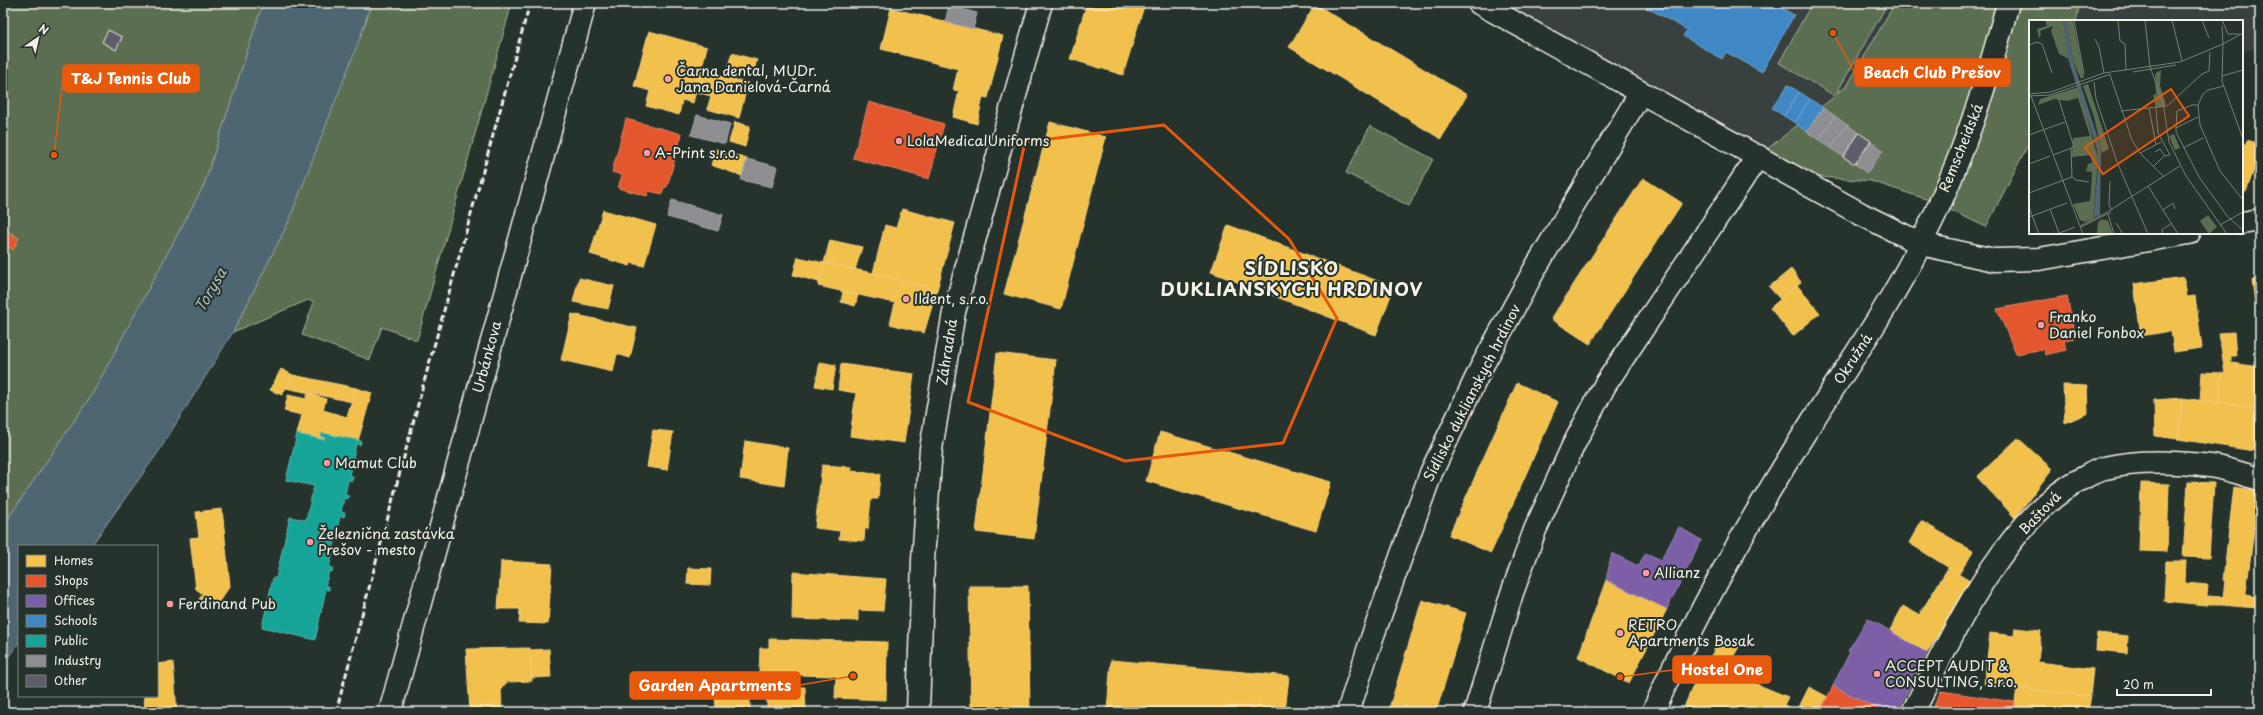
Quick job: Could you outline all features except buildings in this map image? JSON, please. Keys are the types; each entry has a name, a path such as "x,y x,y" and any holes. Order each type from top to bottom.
{"street":[{"name":"Urbánkova","path":"390,712 585,3"},
{"name":"Záhradná","path":"918,712 923,560 931,449 954,312 1041,3"},
{"path":"1479,3 1640,94 1758,156 1866,217 1921,244 1994,260 2039,259 2183,234"},
{"name":"Remscheidská","path":"1921,244 1961,154 1989,77 2008,3"},
{"name":"Sídlisko duklianskych hrdinov","path":"1348,712 1372,638 1431,473 1482,366 1536,267 1640,94"},
{"path":"1475,712 1512,593 1535,530 1573,446 1605,385 1758,156"},
{"path":"2243,224 2260,220"},
{"name":"Okružná","path":"1653,712 1679,652 1740,538 1886,307 1921,244"},
{"name":"Baštová","path":"1913,712 1956,626 1992,569 2032,516 2065,486 2104,468 2149,463 2211,466 2260,479"}],"highlighted area":[{"path":"1164,125 1289,239 1337,318 1283,443 1125,461 968,402 1000,265 1025,142"}],"shaded area":[{"path":"1485,3 1895,3 1847,86 1758,156"},
{"path":"2080,3 2260,3 2260,49 2243,51 2243,20 2076,20"}],"green space":[{"path":"3,3 263,3 204,185 93,393 3,526 3,254 15,235 3,228"},
{"path":"373,3 512,3 417,340 382,327 370,360 302,335 314,302 308,300 233,332 288,223"},
{"path":"1812,3 1888,3 1836,94 1847,86 1895,3 2080,3 2076,20 2029,20 2029,143 1986,227 1929,200 1871,181 1784,174 1758,156 1835,96 1779,63"},
{"path":"1370,126 1433,159 1409,206 1346,173"}],"water":[{"name":"Torysa","path":"263,3 371,3 360,38 288,223 233,332 159,451 92,545 18,545 18,644 3,664 3,526 93,393 204,185"}],"railway":[{"path":"336,712 424,382 530,3"}],"place":[{"name":"Beach Club Prešov","path":"1833,33"},
{"name":"Čarna dental, MUDr. Jana Danielová-Čarná","path":"668,79"},
{"name":"LolaMedicalUniforms","path":"899,141"},
{"name":"A-Print s.r.o.","path":"647,153"},
{"name":"T&J Tennis Club","path":"54,155"},
{"name":"Ildent, s.r.o.","path":"906,299"},
{"name":"Franko Daniel Fonbox","path":"2041,325"},
{"name":"Mamut Club","path":"327,463"},
{"name":"Železničná zastávka Prešov - mesto","path":"310,542"},
{"name":"Allianz","path":"1646,573"},
{"name":"Ferdinand Pub","path":"170,604"},
{"name":"RETRO Apartments Bosak","path":"1620,633"},
{"name":"ACCEPT AUDIT & CONSULTING, s.r.o.","path":"1877,674"},
{"name":"Garden Apartments","path":"853,676"},
{"name":"Hostel One","path":"1620,677"}],"district":[{"name":"SÍDLISKO DUKLIANSKYCH HRDINOV","path":"1292,279"}]}
